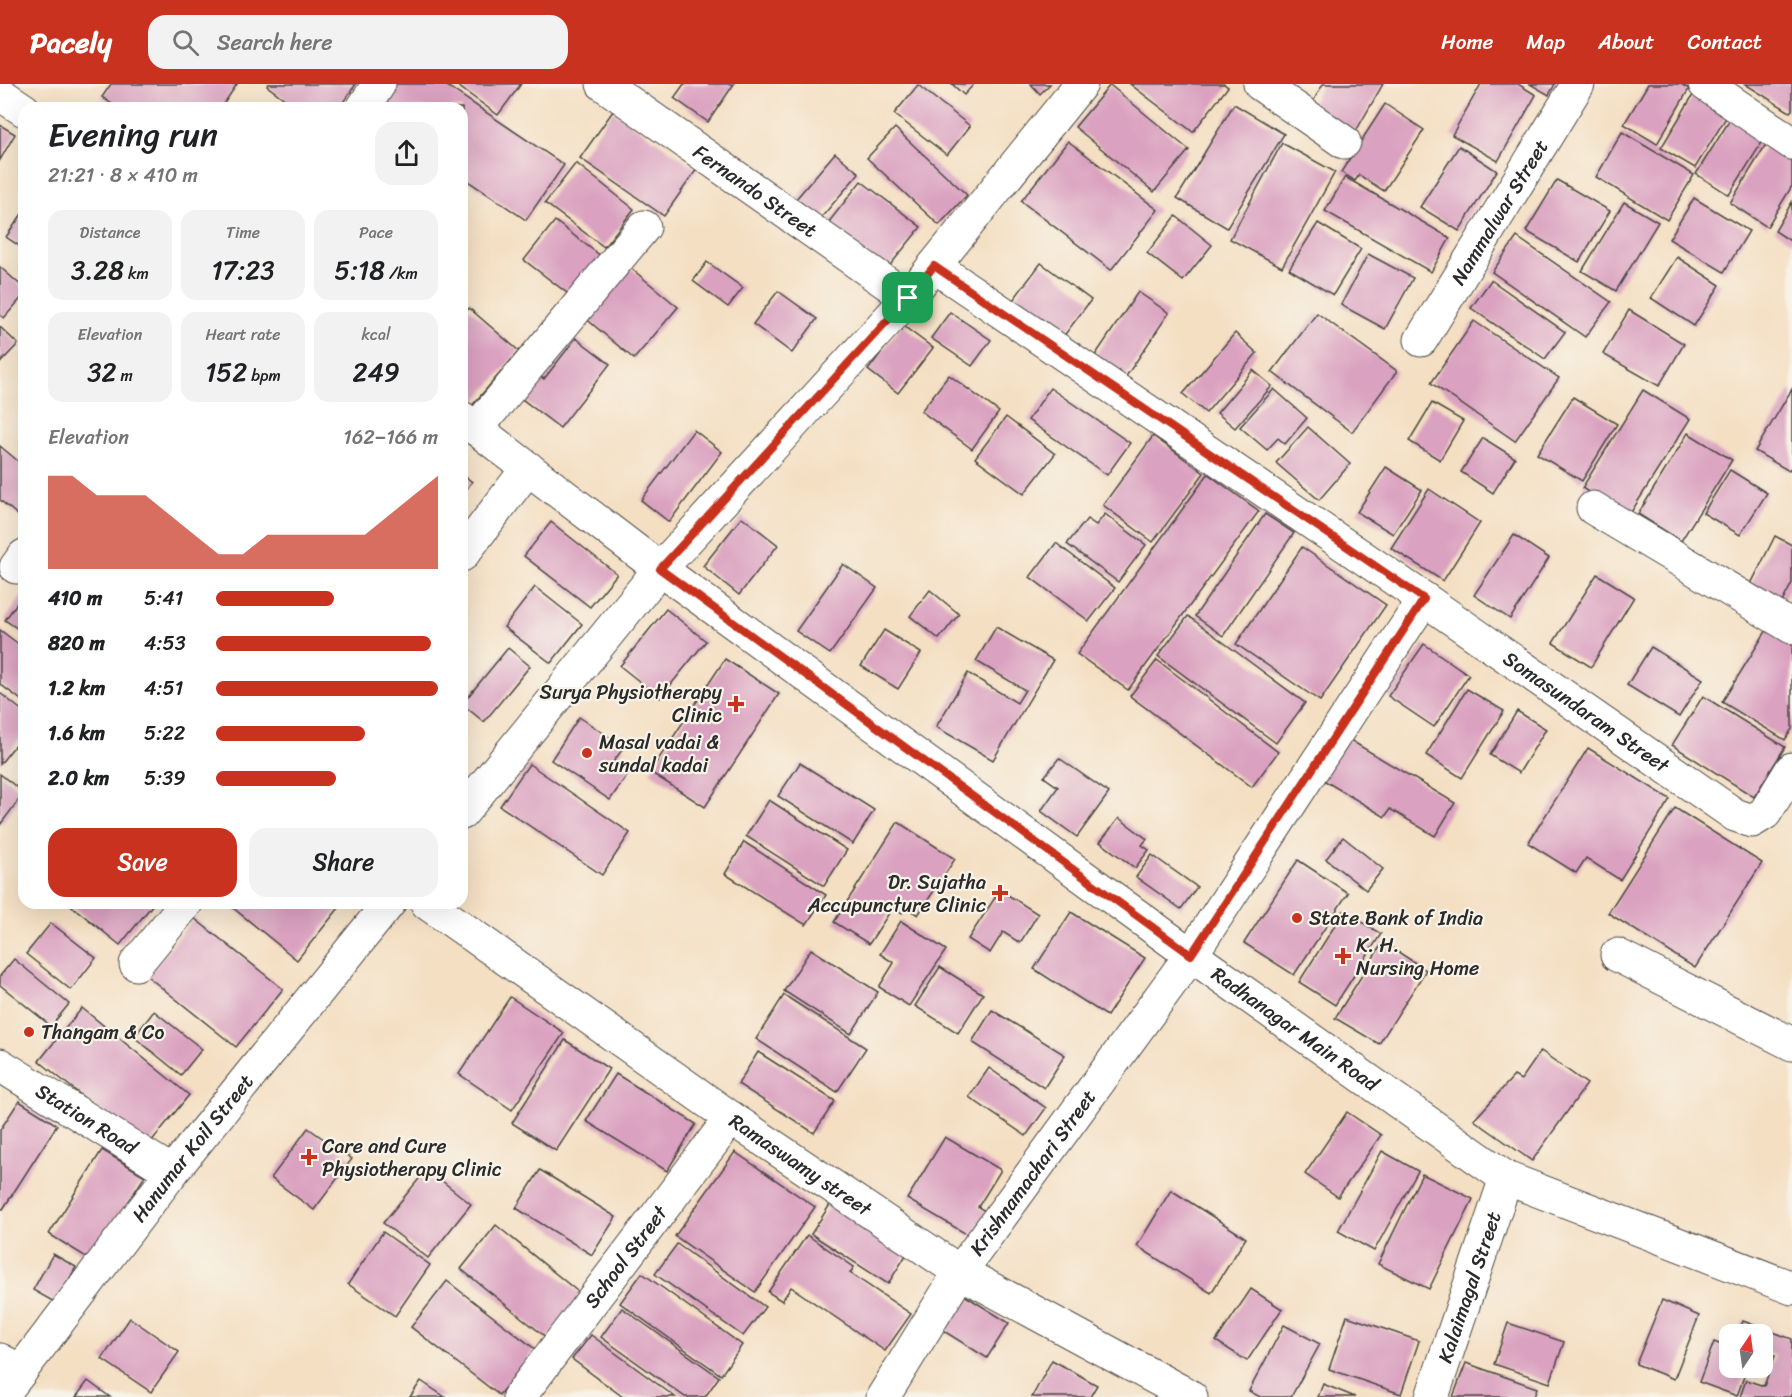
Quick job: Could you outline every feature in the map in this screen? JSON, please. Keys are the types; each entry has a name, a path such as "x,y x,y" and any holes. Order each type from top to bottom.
{"street":[{"path":"367,102 379,84"},
{"name":"Fernando Street","path":"603,84 908,298"},
{"path":"468,794 660,569 908,298 1082,84"},
{"path":"1260,84 1344,142"},
{"name":"Nammalwar Street","path":"1421,340 1578,84"},
{"path":"1709,85 1792,143"},
{"path":"0,94 18,106"},
{"path":"469,423 644,227"},
{"name":"Somasundaram Street","path":"934,266 1424,599 1735,815 1752,821 1765,813 1792,769"},
{"name":"Radhanagar Main Road","path":"469,423 660,569 1191,955 1506,1178 1792,1288"},
{"path":"468,547 528,468"},
{"path":"1593,508 1792,627"},
{"name":"Krishnamachari Street","path":"883,1397 960,1272 1191,955 1424,599"},
{"path":"136,964 181,909"},
{"name":"Hanumar Koil Street","path":"1,1397 11,1365 172,1172 384,909"},
{"name":"Ramaswamy street","path":"435,909 731,1118 960,1272 1191,1397"},
{"path":"1617,955 1792,1044"},
{"name":"Station Road","path":"0,1065 172,1172"},
{"name":"School Street","path":"519,1397 731,1118"},
{"name":"Kalaimagal Street","path":"1432,1397 1506,1178"}],"building":[{"path":"111,84 237,84 225,102 109,102 102,97"},
{"path":"268,84 356,84 343,102 289,102 267,86"},
{"path":"386,84 444,84 564,165 526,220 468,181 468,102 373,102"},
{"path":"455,84 521,84 498,115"},
{"path":"684,84 734,84 708,122 674,98"},
{"path":"952,84 974,84 964,95"},
{"path":"1031,84 1050,84 1040,94"},
{"path":"1130,84 1224,84 1228,87 1193,132"},
{"path":"1323,84 1383,84 1356,131 1311,105"},
{"path":"1481,84 1518,84 1536,95 1498,161 1452,135"},
{"path":"1530,84 1555,84 1549,95"},
{"path":"1648,84 1681,84 1689,89 1657,144 1624,124"},
{"path":"1745,84 1792,84 1792,110 1790,112"},
{"path":"918,85 970,126 947,155 894,114"},
{"path":"1110,85 1189,150 1154,192 1075,127"},
{"path":"1693,95 1727,116 1695,168 1661,148"},
{"path":"1234,104 1284,134 1227,228 1177,198"},
{"path":"1385,104 1424,130 1384,191 1359,175 1355,181 1341,172"},
{"path":"613,111 697,169 664,216 580,158"},
{"path":"1731,118 1764,139 1729,195 1696,174"},
{"path":"0,125 15,134 0,160"},
{"path":"895,128 967,195 939,225 867,158"},
{"path":"1622,132 1694,175 1667,220 1596,177"},
{"path":"1068,141 1158,210 1111,270 1021,201"},
{"path":"1768,141 1792,156 1792,186 1767,227 1730,203"},
{"path":"1282,143 1335,172 1282,267 1230,239"},
{"path":"1459,146 1497,171 1459,231 1420,207"},
{"path":"835,153 859,173 820,219 796,199"},
{"path":"576,163 634,209 604,247 545,203"},
{"path":"1345,177 1450,238 1431,272 1325,211"},
{"path":"1557,180 1610,211 1579,262 1526,231"},
{"path":"861,181 921,227 887,269 828,223"},
{"path":"1694,198 1749,231 1724,272 1669,239"},
{"path":"1624,202 1658,222 1616,291 1582,271"},
{"path":"1792,202 1792,242 1775,231"},
{"path":"1176,216 1212,245 1183,281 1147,253"},
{"path":"18,220 18,245 6,237"},
{"path":"555,221 606,260 575,299 524,260"},
{"path":"1318,223 1361,249 1333,295 1289,269"},
{"path":"1517,237 1611,302 1585,337 1492,272"},
{"path":"1368,254 1413,278 1385,329 1341,305"},
{"path":"1677,257 1720,285 1694,326 1651,298"},
{"path":"707,262 743,288 728,307 693,281"},
{"path":"1041,263 1091,300 1063,337 1013,300"},
{"path":"627,265 678,307 634,359 584,317"},
{"path":"0,267 18,283 18,302 4,318 0,315"},
{"path":"1491,280 1565,332 1545,359 1471,308"},
{"path":"778,291 817,319 792,353 753,324"},
{"path":"1138,292 1169,313 1125,378 1094,357"},
{"path":"468,309 519,351 470,408 468,406"},
{"path":"1629,310 1684,344 1659,386 1603,354"},
{"path":"950,312 991,340 972,366 931,338"},
{"path":"1317,313 1397,371 1352,432 1272,372"},
{"path":"1474,321 1559,378 1515,441 1431,383"},
{"path":"902,325 933,348 898,393 868,370"},
{"path":"0,327 18,344 0,363"},
{"path":"1235,333 1257,353 1206,413 1183,394"},
{"path":"576,338 610,364 560,428 518,396 536,374 544,379"},
{"path":"1253,370 1272,386 1235,428 1217,413"},
{"path":"949,375 999,412 972,449 921,411"},
{"path":"1050,388 1130,443 1107,475 1028,420"},
{"path":"1274,389 1307,418 1285,444 1278,438 1267,450 1240,427"},
{"path":"1792,389 1792,466 1789,471 1755,451"},
{"path":"1643,390 1690,419 1628,517 1582,488"},
{"path":"1573,397 1617,424 1582,481 1537,454"},
{"path":"1432,403 1463,421 1440,460 1409,441"},
{"path":"1006,417 1055,454 1024,494 975,458"},
{"path":"1308,427 1350,464 1319,500 1276,463"},
{"path":"694,430 722,452 669,522 641,500"},
{"path":"1688,433 1732,460 1681,541 1638,514"},
{"path":"1153,436 1204,473 1153,542 1103,505"},
{"path":"1483,438 1515,458 1493,493 1461,472"},
{"path":"0,446 18,461 18,515 0,500"},
{"path":"1386,467 1422,490 1393,534 1357,512"},
{"path":"1730,470 1767,493 1740,535 1703,513"},
{"path":"1208,474 1259,511 1128,690 1077,654"},
{"path":"1429,489 1480,523 1443,581 1391,548"},
{"path":"1105,514 1146,545 1118,582 1067,544 1087,519 1096,525"},
{"path":"1265,514 1294,533 1223,636 1195,616"},
{"path":"742,517 778,545 739,595 703,566"},
{"path":"551,522 617,574 590,607 524,556"},
{"path":"1514,535 1549,558 1510,619 1474,595"},
{"path":"1775,536 1792,545 1792,583 1780,606 1748,590"},
{"path":"1056,543 1115,588 1089,621 1030,577"},
{"path":"1302,547 1386,605 1320,701 1236,644"},
{"path":"843,564 877,588 830,654 796,631"},
{"path":"1597,574 1634,597 1591,667 1553,643"},
{"path":"535,587 582,624 551,663 504,627"},
{"path":"930,590 959,614 939,639 910,616"},
{"path":"18,602 18,629 5,620"},
{"path":"666,609 706,641 660,698 620,666"},
{"path":"1188,616 1305,703 1276,743 1158,656"},
{"path":"996,627 1053,660 993,760 936,727 968,673 1017,703 1025,690 976,661"},
{"path":"1768,628 1792,642 1792,729 1785,740 1722,702"},
{"path":"0,630 18,644 18,698 0,684"},
{"path":"884,630 921,653 898,689 861,666"},
{"path":"1424,644 1469,675 1434,727 1388,696"},
{"path":"1651,647 1703,679 1679,717 1627,685"},
{"path":"508,648 530,666 484,722 468,709 468,697"},
{"path":"725,659 779,694 705,807 650,772"},
{"path":"1157,660 1278,752 1252,787 1130,696"},
{"path":"1467,689 1504,711 1462,778 1426,755"},
{"path":"0,693 18,707 18,742 0,764"},
{"path":"1703,696 1785,747 1754,797 1672,745"},
{"path":"1517,711 1546,729 1519,773 1490,755"},
{"name":"Masal vadai & sundal kadai","path":"579,717 624,747 614,761 630,771 610,800 551,760"},
{"path":"1345,737 1455,803 1435,836 1390,809 1385,817 1320,778"},
{"path":"1588,748 1670,799 1620,880 1586,858 1576,873 1528,843"},
{"path":"1059,758 1109,793 1077,837 1041,811 1058,787 1044,777"},
{"path":"800,763 874,810 853,844 778,796"},
{"path":"529,764 630,833 602,875 500,806"},
{"path":"0,774 18,788 18,801 0,825"},
{"path":"769,800 847,850 824,886 746,836"},
{"path":"1675,808 1762,863 1695,968 1608,913"},
{"path":"1119,818 1147,839 1142,845 1149,850 1135,868 1100,842"},
{"path":"898,822 955,859 918,915 905,907 902,913 893,907 869,944 834,922"},
{"path":"1343,837 1383,869 1366,890 1326,859"},
{"path":"744,842 826,895 806,925 725,874"},
{"path":"1152,855 1197,887 1181,909 1136,877"},
{"path":"1298,860 1348,893 1294,975 1244,943"},
{"path":"1000,890 1038,914 1020,943 1003,932 990,953 968,939"},
{"path":"75,909 149,909 120,945"},
{"path":"234,909 338,909 297,960"},
{"path":"1344,911 1381,934 1335,1005 1299,982"},
{"path":"1071,912 1145,958 1107,1016 1034,969"},
{"path":"194,918 283,989 236,1047 147,976"},
{"path":"901,921 946,950 909,1006 879,987 894,963 880,954"},
{"path":"51,923 96,958 71,990 26,954"},
{"path":"1383,942 1426,970 1379,1044 1335,1018"},
{"path":"811,949 878,992 851,1034 784,991"},
{"path":"14,959 69,1004 51,1026 0,985 0,976"},
{"path":"940,967 983,994 958,1033 915,1006"},
{"path":"784,995 866,1048 837,1092 756,1039"},
{"path":"510,997 564,1033 512,1110 459,1074"},
{"path":"82,1008 189,1095 146,1148 39,1061"},
{"path":"992,1010 1065,1055 1044,1088 972,1042"},
{"path":"154,1011 202,1049 181,1075 134,1037"},
{"path":"565,1040 609,1069 556,1151 512,1123"},
{"path":"1541,1051 1587,1084 1532,1161 1474,1120 1514,1076 1521,1080"},
{"path":"758,1052 835,1101 814,1133 738,1084"},
{"path":"989,1068 1046,1108 1026,1136 969,1097"},
{"path":"616,1074 696,1124 667,1171 586,1121"},
{"path":"19,1101 57,1125 3,1209 0,1208 0,1130"},
{"path":"1347,1112 1381,1135 1338,1197 1305,1174"},
{"path":"308,1128 352,1159 314,1210 271,1178"},
{"path":"945,1137 1001,1170 978,1207 994,1216 978,1241 907,1199"},
{"path":"102,1150 145,1176 91,1260 49,1234"},
{"path":"1382,1151 1418,1171 1374,1251 1338,1231"},
{"path":"735,1152 815,1207 755,1292 675,1236"},
{"path":"427,1169 471,1204 428,1258 383,1223"},
{"path":"540,1170 616,1217 592,1255 516,1208"},
{"path":"1422,1174 1473,1199 1429,1289 1378,1264"},
{"path":"1171,1190 1246,1238 1211,1293 1137,1246"},
{"path":"831,1203 908,1252 888,1284 811,1234"},
{"path":"496,1225 582,1295 547,1338 461,1269"},
{"path":"383,1232 430,1265 395,1316 348,1284"},
{"path":"807,1235 854,1267 850,1273 911,1314 885,1351 791,1287 782,1301 768,1292"},
{"path":"677,1244 765,1307 743,1336 655,1274"},
{"path":"53,1254 76,1267 56,1303 33,1290"},
{"path":"642,1273 742,1345 721,1375 620,1303"},
{"path":"447,1281 535,1349 499,1395 411,1327"},
{"path":"1251,1289 1282,1309 1247,1361 1216,1341"},
{"path":"956,1290 1009,1323 987,1358 934,1325"},
{"path":"1662,1300 1699,1316 1674,1379 1636,1364"},
{"path":"622,1308 719,1377 705,1397 685,1397 601,1337"},
{"path":"1347,1316 1419,1341 1401,1394 1329,1369"},
{"path":"130,1318 179,1352 151,1392 102,1359"},
{"path":"1508,1323 1564,1342 1550,1383 1494,1364"},
{"path":"1284,1325 1320,1344 1291,1397 1260,1397 1249,1391"},
{"path":"1773,1332 1792,1339 1792,1393 1790,1397 1740,1397 1746,1380 1764,1386 1767,1378 1773,1378 1775,1356 1773,1355"},
{"path":"591,1335 675,1397 623,1397 572,1359"},
{"path":"1714,1342 1719,1344 1719,1378 1743,1378 1737,1396 1699,1382"},
{"path":"1052,1360 1097,1385 1090,1397 1032,1397"},
{"path":"1466,1363 1537,1388 1534,1397 1453,1397"},
{"path":"88,1381 110,1397 76,1397"},
{"path":"421,1381 445,1397 410,1397"},
{"path":"1323,1384 1355,1397 1318,1397"}],"place":[{"name":"Surya Physiotherapy Clinic","path":"736,704"},
{"name":"Masal vadai & sundal kadai","path":"587,753"},
{"name":"Dr. Sujatha Accupuncture Clinic","path":"1000,893"},
{"name":"State Bank of India","path":"1297,918"},
{"name":"K. H. Nursing Home","path":"1343,956"},
{"name":"Thangam & Co","path":"29,1032"},
{"name":"Care and Cure Physiotherapy Clinic","path":"309,1157"}],"route":[{"path":"934,266 1424,599 1191,955 660,569 908,298 934,266"}]}
